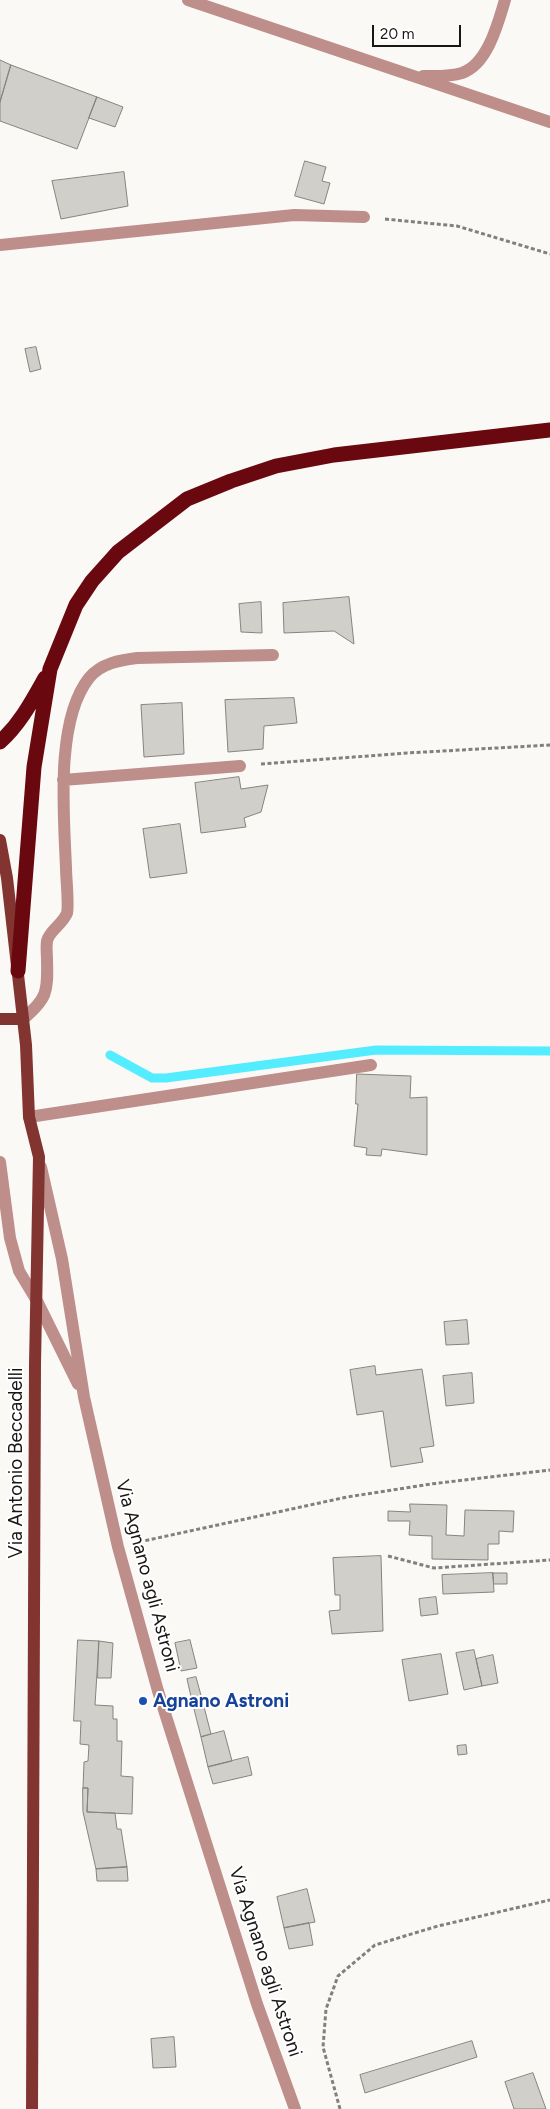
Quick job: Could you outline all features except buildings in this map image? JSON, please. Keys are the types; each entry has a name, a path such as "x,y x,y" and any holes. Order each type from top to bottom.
{"highway":[{"path":"0,742 11,732 26,711 50,668 76,605 92,581 118,552 187,499 231,481 276,466 315,458 550,430"},
{"path":"18,971 34,767 50,668"}],"main road":[{"path":"0,840 7,878 18,971"},
{"name":"Via Antonio Beccadelli","path":"18,971 29,1118 39,1157 32,2109"},
{"path":"0,1019 23,1019"}],"street":[{"path":"188,0 550,122"},
{"path":"410,76 444,76 464,72 476,63 491,44 505,0"},
{"path":"0,245 294,215 364,217"},
{"path":"23,1019 39,1006 45,998 48,975 47,940 67,913 63,780 73,713 80,694 90,677 102,667 119,660 273,655"},
{"path":"63,780 240,766"},
{"path":"29,1118 371,1065"},
{"name":"Via Agnano agli Astroni","path":"39,1157 62,1259 84,1398 118,1547 158,1691 257,2004 295,2109"},
{"path":"0,1162 10,1238 20,1270 84,1398"}],"path":[{"path":"364,217 457,226 550,254"},
{"path":"240,766 407,752 550,745"},
{"path":"118,1547 347,1497 431,1484 550,1470"},
{"path":"388,1556 434,1568 550,1560"},
{"path":"340,2109 323,2047 326,2009 338,1976 375,1945 438,1926 550,1900"}],"waterway":[{"path":"110,1055 152,1078 166,1078 376,1050 550,1051"}],"place":[{"name":"Agnano Astroni","path":"143,1701"}]}
